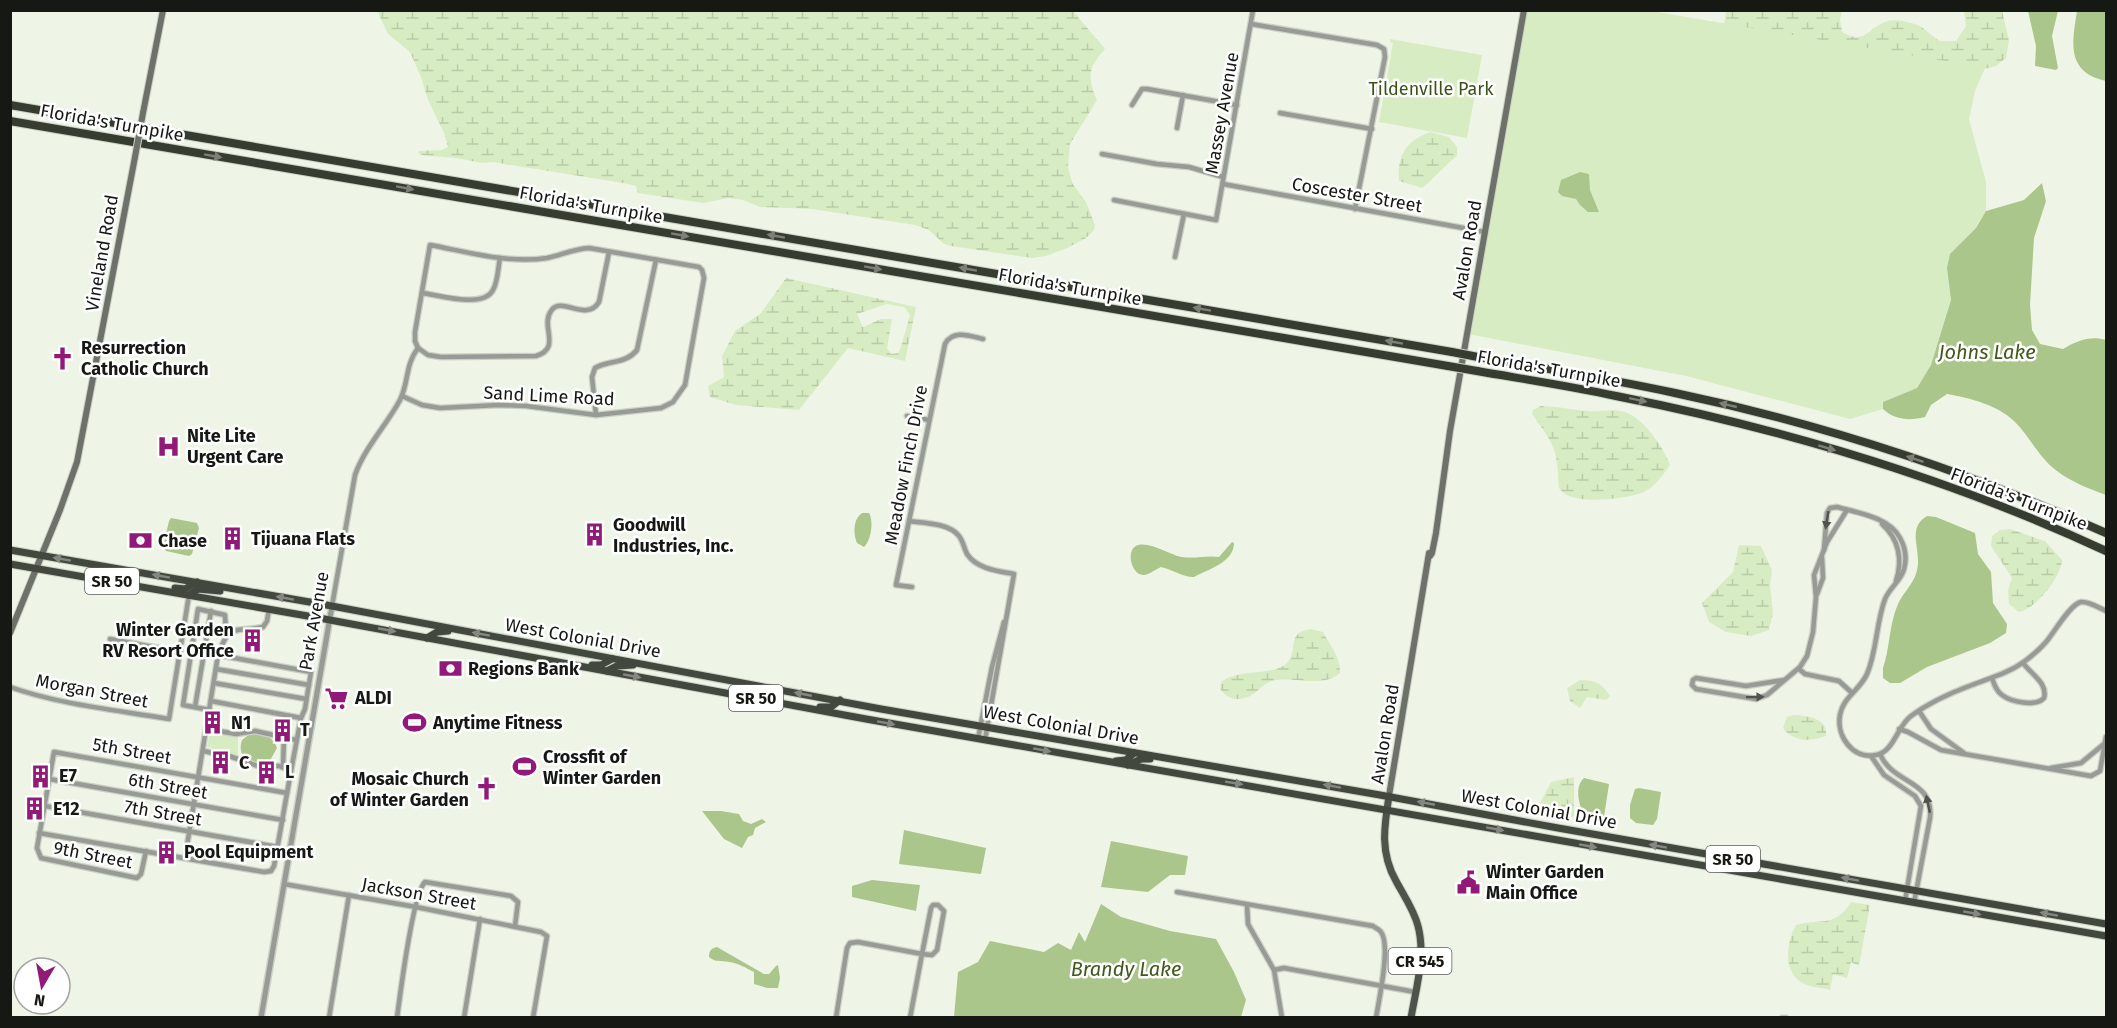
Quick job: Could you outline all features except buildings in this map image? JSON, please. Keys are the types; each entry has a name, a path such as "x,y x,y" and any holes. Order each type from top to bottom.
{"highway":[{"name":"Florida's Turnpike","path":"10,105 1452,352 1676,393 1800,424 1937,467 2106,533"},
{"name":"Florida's Turnpike","path":"10,121 1616,396 1793,437 1920,477 2039,521 2106,551"},
{"name":"West Colonial Drive","path":"10,550 332,606 881,708 2106,924"},
{"name":"West Colonial Drive","path":"10,564 145,586 981,740 2106,936"},
{"path":"145,586 186,589 197,582"},
{"path":"189,595 198,589 229,592 237,590"},
{"path":"427,638 437,632 459,630"},
{"path":"574,665 601,665 612,658"},
{"path":"607,671 616,666 647,664"},
{"path":"790,705 831,707 840,700"},
{"path":"866,719 868,714 881,708"},
{"path":"1107,762 1126,760 1134,753"},
{"path":"1128,765 1141,759 1176,760"}],"main road":[{"name":"Vineland Road","path":"10,633 60,510 78,456 163,10"},
{"name":"Avalon Road","path":"1387,810 1430,556 1428,552 1441,494 1524,10"},
{"name":"CR 545","path":"1387,810 1383,831 1385,855 1396,882 1410,905 1420,935 1421,954 1411,1017"}],"street":[{"name":"Massey Avenue","path":"1184,214 1216,220 1253,10"},
{"path":"1251,24 1377,45 1384,49 1385,57 1372,129 1355,208"},
{"path":"1132,105 1142,89 1237,105"},
{"path":"1177,128 1183,95"},
{"path":"1280,113 1372,129"},
{"path":"1102,154 1189,167 1223,177"},
{"name":"Coscester Street","path":"1223,184 1485,232"},
{"path":"1114,200 1184,214 1175,257"},
{"name":"Park Avenue","path":"261,1017 355,475 361,459 402,396 409,363 418,348 415,332 430,245 500,258"},
{"path":"422,292 481,300 494,288 500,258 547,258 574,249 588,248 656,260 638,350 633,356 624,360 602,364 595,368 592,377 596,415"},
{"path":"418,348 428,355 441,357 536,356 542,354 550,344 548,320 550,312 555,307 589,310 596,307 609,252"},
{"name":"Sand Lime Road","path":"402,396 422,405 440,408 526,406 596,415 661,408 673,402 685,385 704,278 699,267 656,260"},
{"name":"Meadow Finch Drive","path":"912,587 896,585 945,344 949,336 956,334 983,339"},
{"path":"907,416 929,420"},
{"path":"1816,597 1823,578 1823,553 1828,511 1833,507 1878,520 1889,531 1899,550 1899,567 1894,586 1884,601 1868,671 1860,684 1851,692 1840,715 1841,732 1852,750 1871,756 1880,754 1889,748 1899,729 1908,718 1919,711 1951,693 1992,678 2023,663 2045,643 2075,605 2085,602 2106,611"},
{"path":"1784,680 1746,686 1696,678 1692,682 1696,689 1759,698 1770,693 1799,669 1807,656 1813,637 1816,597 1814,575 1823,553 1847,510"},
{"path":"909,520 950,529 959,536 973,560 982,566 1014,574 1009,611 981,740"},
{"path":"110,639 180,652 189,595"},
{"path":"185,858 204,751 210,710 211,701 218,655 226,634 225,615 198,609 183,705 210,710"},
{"path":"226,634 231,631 263,627 267,621 269,609"},
{"path":"195,707 211,611"},
{"name":"Morgan Street","path":"10,687 50,698 169,719 180,652"},
{"path":"39,833 267,872 274,866 311,672 218,655"},
{"path":"1992,678 1996,689 2004,696 2032,703 2040,702 2045,696 2043,685 2023,663"},
{"path":"216,669 309,685"},
{"path":"1799,669 1805,674 1839,681 1851,692"},
{"path":"1719,693 1721,682"},
{"path":"214,683 306,699"},
{"path":"211,701 301,718"},
{"path":"1919,711 1931,729 1969,755"},
{"path":"207,729 237,734 255,731 297,740"},
{"path":"1899,729 1936,748 2091,776 2098,773 2106,739"},
{"path":"283,767 284,738"},
{"path":"1936,748 1942,738"},
{"path":"2049,768 2072,765 2087,760 2106,739"},
{"path":"204,751 258,765 283,767 291,771"},
{"name":"5th Street","path":"39,833 54,752 287,793"},
{"path":"1880,754 1885,764 1894,773 1919,787 1927,796 1930,811 1914,903"},
{"path":"1871,756 1889,780 1912,793 1920,802 1922,811 1905,902"},
{"path":"2070,772 2072,765"},
{"path":"1889,780 1894,773"},
{"name":"6th Street","path":"49,779 283,820"},
{"name":"7th Street","path":"45,806 278,846"},
{"name":"9th Street","path":"39,833 37,848 41,858 137,878 141,874 146,851"},
{"path":"1916,840 1925,841"},
{"path":"1685,863 1687,851"},
{"path":"397,1017 416,907 420,888 425,882 511,896 518,902 515,926"},
{"name":"Jackson Street","path":"284,884 480,919 515,926 547,936 533,1017"},
{"path":"1177,892 1373,926 1380,931 1383,937 1385,955 1376,1017"},
{"path":"329,1017 349,895"},
{"path":"1247,904 1248,924 1274,970 1282,1017"},
{"path":"836,1017 847,948 850,943 858,942 922,954 934,953 944,911 938,905 931,908 928,922 922,954 910,1017"},
{"path":"464,1017 480,919"},
{"path":"928,922 941,925"},
{"path":"1274,970 1284,969 1415,992"}],"green space":[{"path":"377,11 1073,11 1105,49 1092,67 1091,73 1097,100 1070,144 1068,167 1072,183 1086,202 1095,225 1094,230 1086,238 1067,248 1046,256 1032,258 951,246 944,244 929,230 915,225 812,209 760,207 743,200 728,198 703,203 638,193 636,186 623,183 493,162 482,163 420,155 418,151 442,150 448,147 444,133 428,100 410,52 388,34"},
{"path":"1524,11 1652,11 1985,68 1975,91 1969,119 1986,182 1986,211 1947,268 1951,300 1931,365 1917,388 1883,402 1883,409 1850,419 1686,376 1468,334"},
{"path":"1726,11 1842,11 1840,20 1842,32 1850,36 1862,36 1881,24 1894,20 1920,26 1940,41 1956,41 1966,26 1964,11 2002,11 2009,40 2006,58 1996,66 1977,71 1723,34"},
{"name":"Tildenville Park","path":"1390,39 1482,55 1467,138 1379,122 1393,43"},
{"path":"1430,132 1449,137 1457,147 1457,156 1422,188 1399,181 1400,164 1405,150 1415,140"},
{"path":"786,278 916,307 905,361 848,348 799,410 736,405 710,397 708,386 724,377 722,356 735,331 761,313","holes":["887,304 904,307 910,315 901,347 898,353 891,354 887,348 892,319 881,319 863,327 857,314"]},
{"path":"1541,406 1625,412 1639,421 1652,434 1670,465 1652,487 1636,495 1599,500 1574,498 1565,494 1559,488 1556,455 1546,433 1532,414 1533,410"},
{"path":"2010,529 2045,541 2062,560 2061,567 2047,591 2033,605 2019,612 2009,604 2008,590 2012,578 1991,546 1992,536 2000,530"},
{"path":"1739,545 1761,546 1772,570 1770,585 1773,613 1769,630 1751,636 1726,632 1709,622 1702,603 1733,572"},
{"path":"1311,629 1323,632 1337,657 1340,673 1318,681 1276,680 1265,684 1253,694 1242,699 1230,698 1220,689 1221,682 1237,675 1280,668 1290,659 1298,634"},
{"path":"1580,680 1598,683 1610,696 1606,700 1587,697 1580,708 1570,701 1567,688"},
{"path":"1794,715 1816,719 1824,725 1826,736 1803,740 1787,733 1783,728 1787,717"},
{"path":"210,731 238,736 238,756 213,751 212,748 207,747"},
{"path":"1574,777 1574,817 1549,815 1540,803 1551,782"},
{"path":"1851,902 1870,905 1859,966 1851,962 1847,978 1833,974 1830,990 1804,984 1795,977 1789,963 1790,939 1796,925 1833,919 1839,916"}],"water":[{"path":"2028,11 2058,11 2052,36 2058,68 2056,70 2035,66 2036,46"},
{"path":"2077,11 2106,11 2106,81 2093,77 2078,63 2073,45"},
{"path":"1580,172 1589,174 1590,190 1599,212 1588,212 1576,199 1562,196 1558,192 1561,180"},
{"name":"Johns Lake","path":"2042,183 2046,201 2034,238 2030,305 2032,330 2040,344 2063,349 2084,340 2095,338 2106,340 2106,495 2062,475 2045,460 2015,422 2000,411 1983,403 1947,394 1931,405 1925,417 1913,419 1902,419 1883,409 1883,402 1917,388 1931,365 1951,300 1947,268 1950,254 1976,228 1986,211 2024,200"},
{"path":"862,513 869,513 871,521 870,536 864,547 857,543 854,531 855,523"},
{"path":"1927,516 1936,517 1975,533 1978,554 1991,572 1993,603 2007,624 2006,633 1990,643 1927,667 1900,683 1890,683 1883,678 1883,668 1893,620 1898,604 1917,570 1916,531 1921,520"},
{"path":"171,518 197,523 199,528 192,554 189,556 166,551 163,547"},
{"path":"1232,542 1234,543 1233,550 1225,560 1194,577 1161,567 1148,574 1140,574 1134,569 1131,561 1134,547 1140,545 1192,558 1219,557"},
{"path":"251,733 267,736 275,744 277,748 268,764 256,763 243,756 242,740"},
{"path":"1584,778 1609,784 1604,817 1595,818 1583,814 1578,790"},
{"path":"1635,789 1661,792 1657,819 1653,825 1636,823 1630,818 1630,805"},
{"path":"702,811 739,814 743,821 751,824 762,819 766,822 755,828 753,835 748,837 742,848 724,839"},
{"path":"904,830 986,848 981,874 899,864"},
{"path":"1111,841 1188,856 1185,875 1170,875 1148,892 1101,887"},
{"path":"872,880 920,885 916,911 852,897 852,886"},
{"name":"Brandy Lake","path":"1101,904 1121,917 1170,931 1216,939 1246,1000 1241,1017 954,1017 958,972 978,962 990,941 1044,952 1058,943 1071,950 1079,932 1085,942"},
{"path":"717,947 764,974 769,974 778,965 780,978 778,988 767,988 754,984 754,972 736,963 716,961 709,957 710,951"}],"place":[{"name":"Resurrection Catholic Church","path":"63,358"},
{"name":"Nite Lite Urgent Care","path":"169,446"},
{"name":"Goodwill Industries, Inc.","path":"595,535"},
{"name":"Tijuana Flats","path":"233,539"},
{"name":"Chase","path":"140,541"},
{"name":"Winter Garden RV Resort Office","path":"252,640"},
{"name":"Regions Bank","path":"450,669"},
{"name":"ALDI","path":"337,698"},
{"name":"N1","path":"213,723"},
{"name":"Anytime Fitness","path":"415,723"},
{"name":"T","path":"282,730"},
{"name":"C","path":"221,763"},
{"name":"Crossfit of Winter Garden","path":"525,767"},
{"name":"L","path":"267,772"},
{"name":"E7","path":"41,776"},
{"name":"Mosaic Church of Winter Garden","path":"487,789"},
{"name":"E12","path":"35,809"},
{"name":"Pool Equipment","path":"166,852"},
{"name":"Winter Garden Main Office","path":"1468,882"}]}
